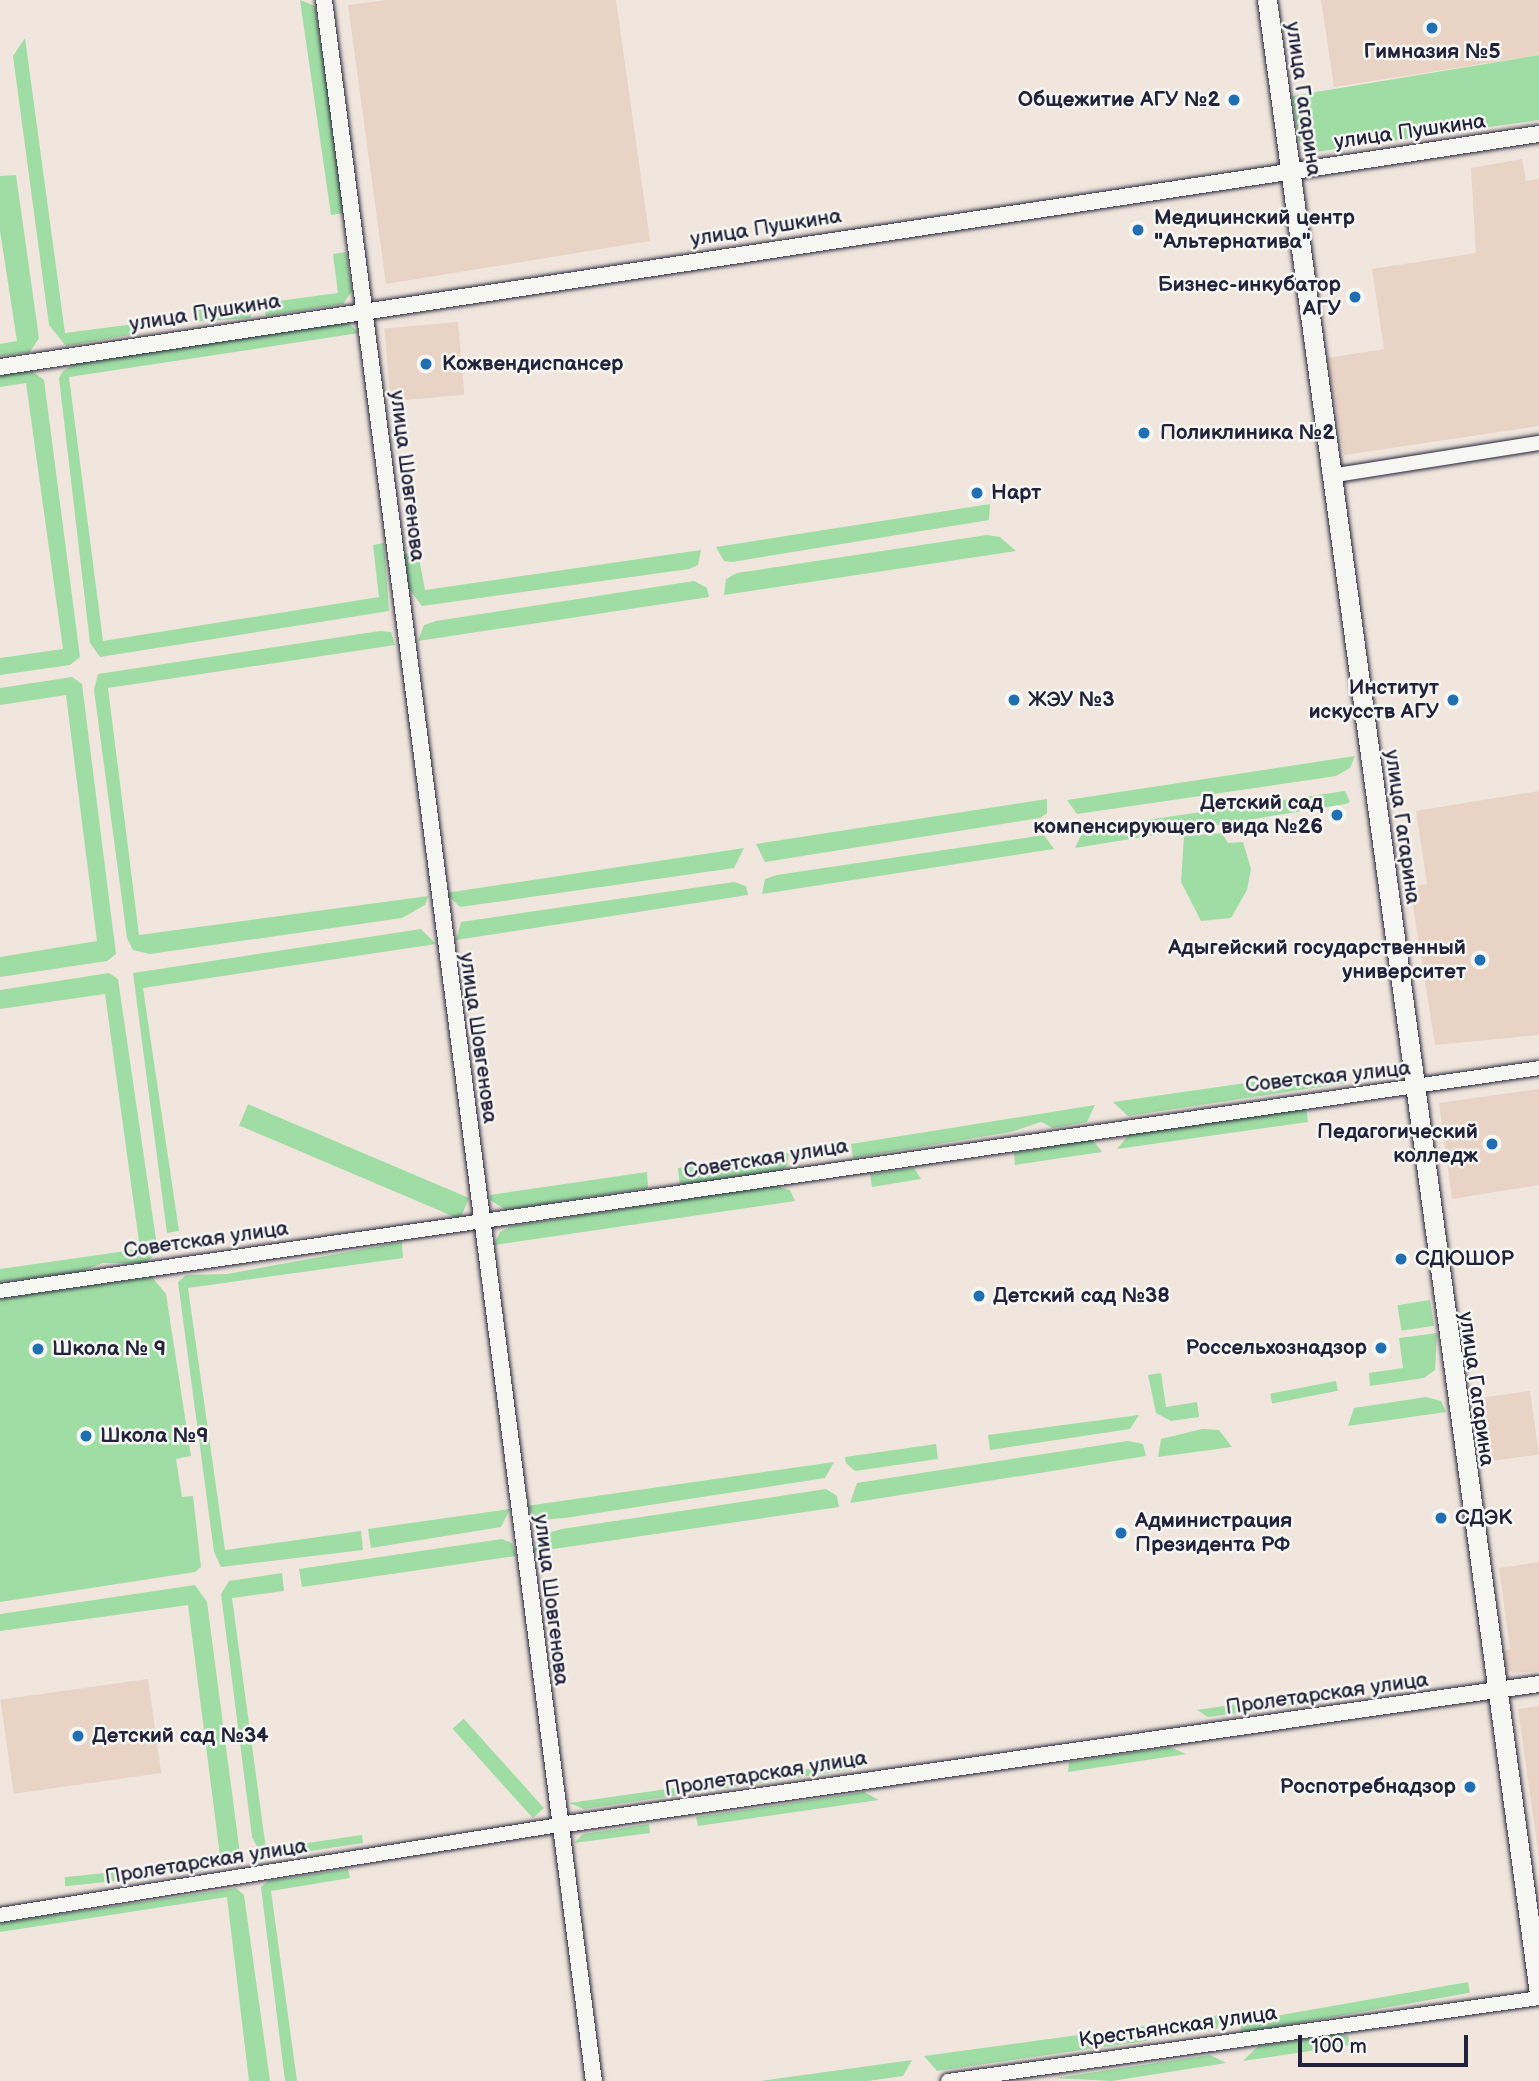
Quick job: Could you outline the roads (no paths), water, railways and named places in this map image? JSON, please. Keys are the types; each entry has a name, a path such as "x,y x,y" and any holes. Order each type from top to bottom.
{"main road":[{"name":"улица Шовгенова","path":"324,0 594,2081"},
{"name":"улица Гагарина","path":"1266,0 1539,1996"},
{"name":"улица Пушкина","path":"0,367 1539,134"},
{"name":"Пролетарская улица","path":"559,1825 1539,1684"}],"street":[{"path":"1330,476 1539,443"},
{"name":"Советская улица","path":"0,1291 482,1223 1289,1100 1413,1088 1539,1068"},
{"name":"Пролетарская улица","path":"0,1915 559,1825"},
{"name":"Крестьянская улица","path":"948,2081 1539,1996"}],"place":[{"name":"Гимназия №5","path":"1432,28"},
{"name":"Общежитие АГУ №2","path":"1234,100"},
{"name":"Медицинский центр \"Альтернатива\"","path":"1138,230"},
{"name":"Бизнес-инкубатор АГУ","path":"1355,297"},
{"name":"Кожвендиспансер","path":"426,364"},
{"name":"Поликлиника №2","path":"1144,433"},
{"name":"Нарт","path":"977,493"},
{"name":"ЖЭУ №3","path":"1014,700"},
{"name":"Институт искусств АГУ","path":"1453,700"},
{"name":"Детский сад компенсирующего вида №26","path":"1337,815"},
{"name":"Адыгейский государственный университет","path":"1480,960"},
{"name":"Педагогический колледж","path":"1492,1144"},
{"name":"СДЮШОР","path":"1401,1259"},
{"name":"Детский сад №38","path":"979,1296"},
{"name":"Россельхознадзор","path":"1381,1348"},
{"name":"Школа № 9","path":"38,1349"},
{"name":"Школа №9","path":"86,1436"},
{"name":"СДЭК","path":"1441,1518"},
{"name":"Администрация Президента РФ","path":"1121,1533"},
{"name":"Детский сад №34","path":"78,1736"},
{"name":"Роспотребнадзор","path":"1470,1787"}]}
